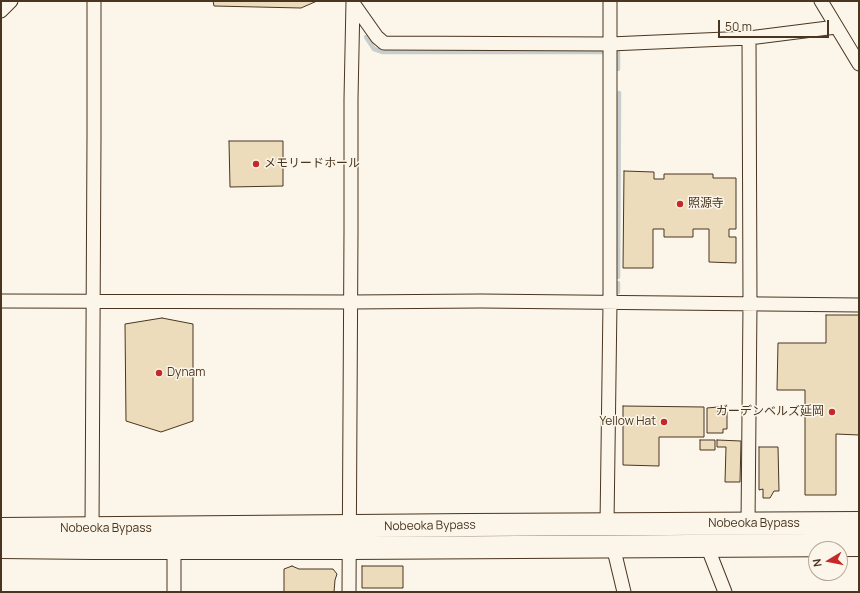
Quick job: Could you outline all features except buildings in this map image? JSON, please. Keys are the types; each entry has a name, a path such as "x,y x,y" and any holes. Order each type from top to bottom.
{"highway":[{"name":"Nobeoka Bypass","path":"1,530 859,523"},
{"name":"Nobeoka Bypass","path":"1,547 349,548 859,545"}],"street":[{"path":"1,11 11,1"},
{"path":"92,529 94,1"},
{"path":"608,524 610,1"},
{"path":"820,1 859,64"},
{"path":"353,2 377,37 384,43 610,44 749,38 836,27"},
{"path":"349,592 351,99 353,2"},
{"path":"748,524 750,304 749,38"},
{"path":"1,301 481,301 859,305"},
{"path":"613,546 624,592"},
{"path":"707,546 725,592"},
{"path":"174,548 174,592"}],"waterway":[{"path":"366,37 374,49 383,52 602,52"},
{"path":"618,52 618,69"},
{"path":"618,277 619,93"},
{"path":"618,283 618,292"}],"place":[{"name":"メモリードホール","path":"256,164"},
{"name":"照源寺","path":"680,204"},
{"name":"Dynam","path":"159,373"},
{"name":"ガーデンベルズ延岡","path":"832,412"},
{"name":"Yellow Hat","path":"664,422"}]}
